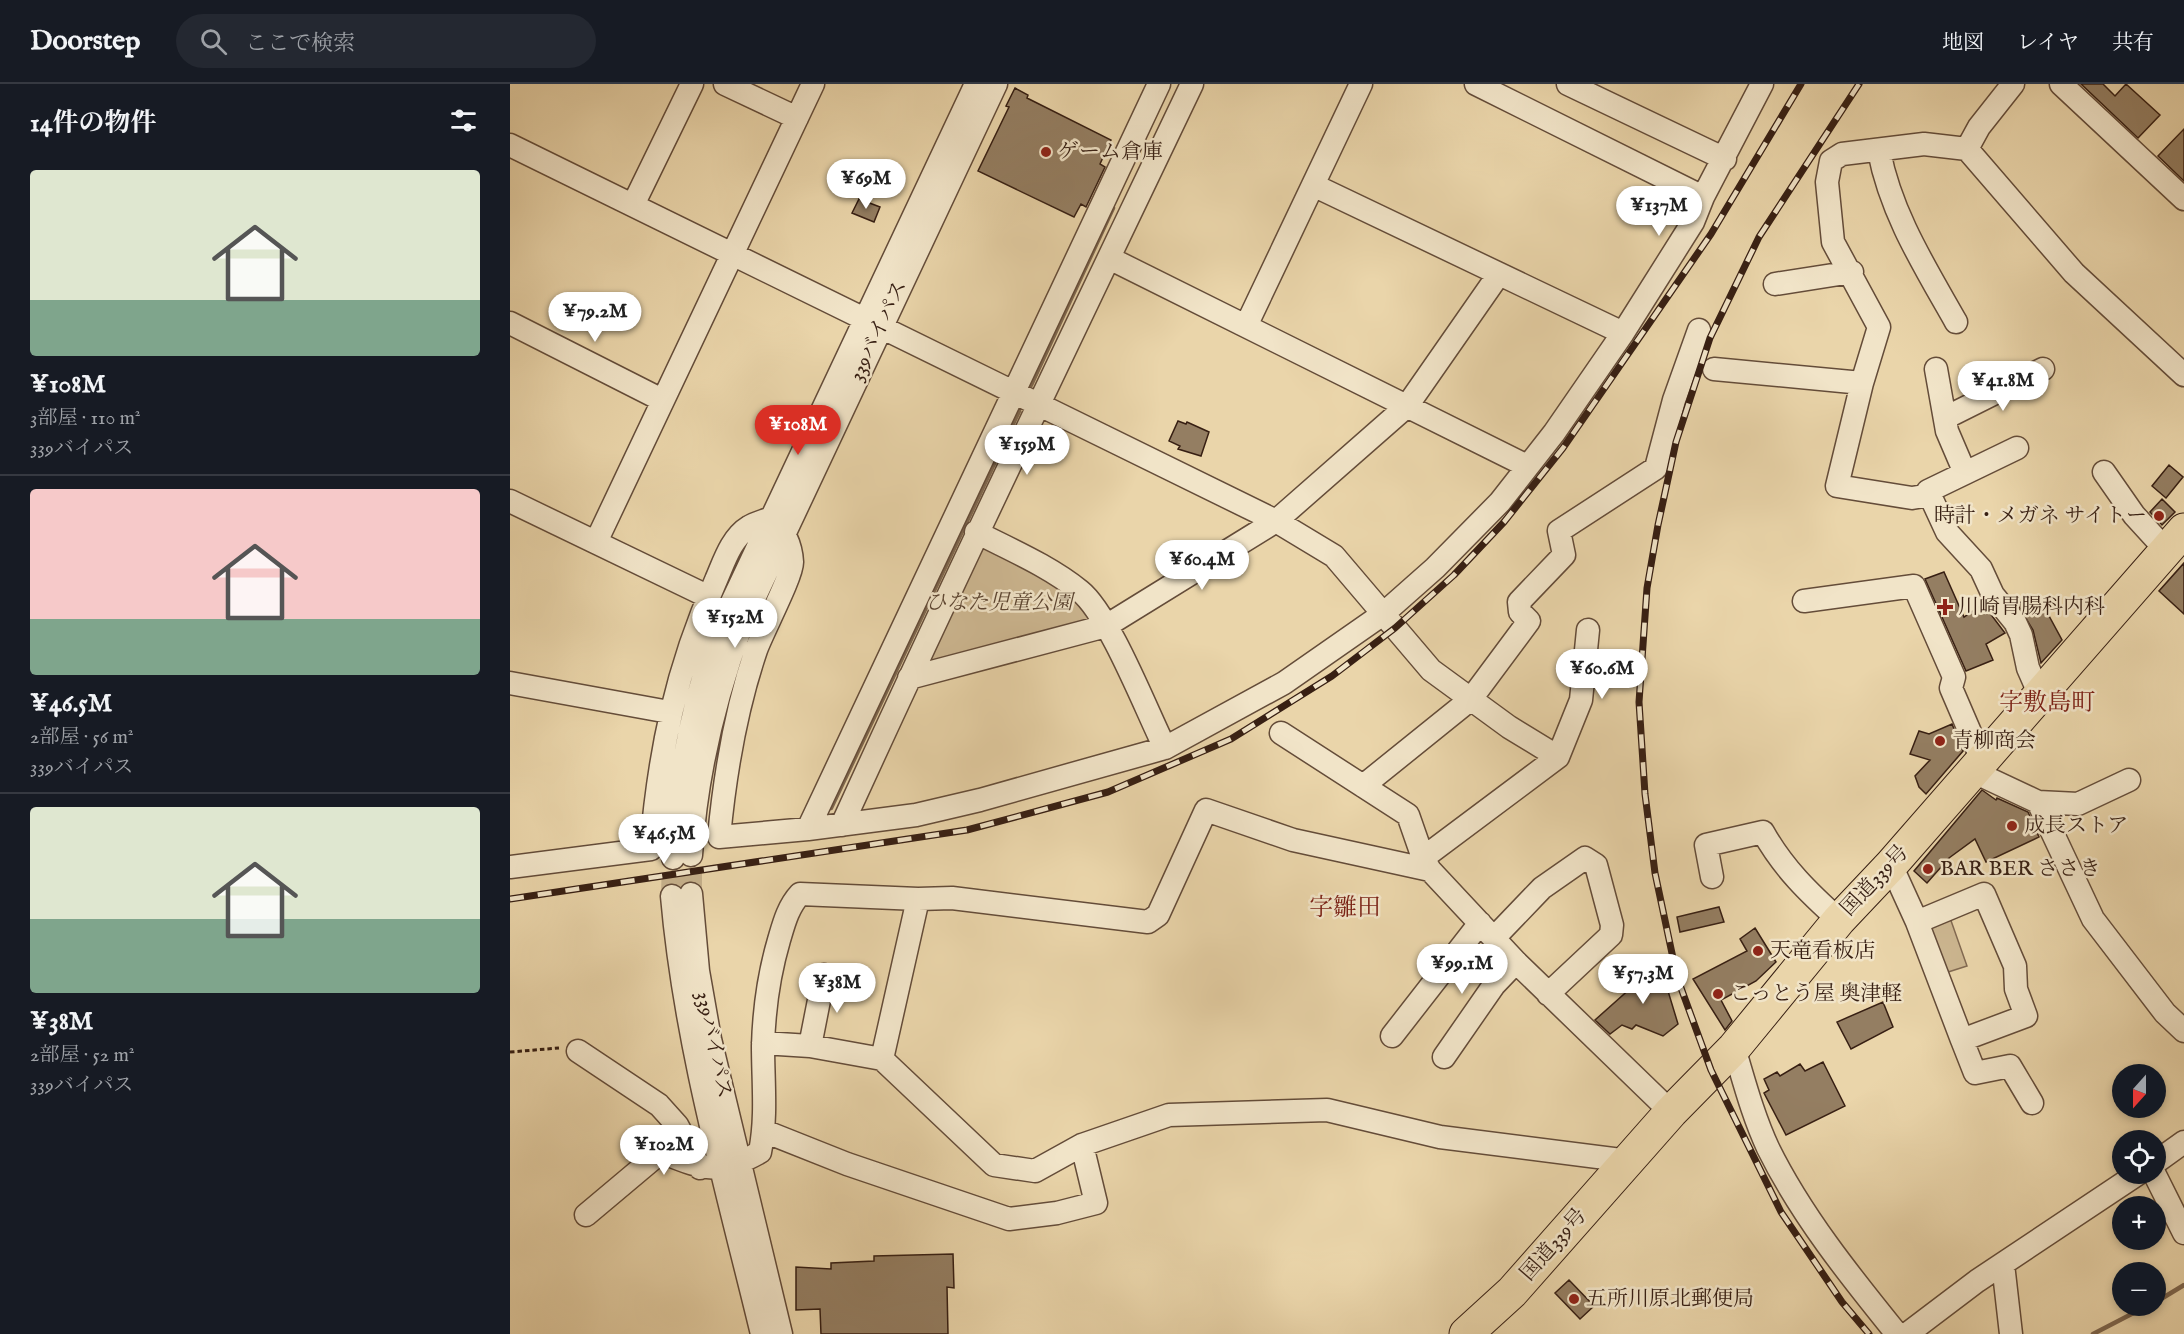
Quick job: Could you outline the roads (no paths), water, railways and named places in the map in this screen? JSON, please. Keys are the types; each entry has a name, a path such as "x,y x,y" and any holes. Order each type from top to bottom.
{"highway":[{"name":"国道339号","path":"1466,1334 1512,1292 1671,1112 1734,1048 1839,920 1891,866 2039,693 2175,540"}],"street":[{"path":"633,205 692,84"},
{"path":"725,84 797,118"},
{"path":"596,542 813,84"},
{"path":"682,856 679,790 696,698 717,634 778,525 873,323 976,84"},
{"name":"339バイパス","path":"873,323 996,84"},
{"path":"808,829 1159,84"},
{"path":"842,825 976,532 1040,405 1192,84"},
{"path":"1246,326 1361,84"},
{"path":"1476,84 1703,197"},
{"path":"1568,84 1725,159"},
{"path":"778,525 792,564 757,648 740,702 726,767 719,837 808,829 916,815 980,800 1165,748 1284,683 1383,614 1457,546 1500,501 1554,433 1623,333 1693,222 1703,197 1725,159 1762,84"},
{"path":"1967,149 1978,127 2013,84"},
{"path":"2061,84 2184,199"},
{"path":"2017,448 1928,491 1924,496 1912,498 1837,486 1862,383 1879,327 1852,272 1833,242 1827,182 1831,161 1842,154 1924,144 1967,149 2074,273 2184,375"},
{"path":"510,145 1276,521 1334,556 1431,670 1509,727 1558,757"},
{"path":"1879,151 1885,183 1911,243 1956,322"},
{"path":"1313,185 1623,333"},
{"path":"1109,258 1527,466"},
{"path":"1775,284 1852,272"},
{"path":"909,678 1106,626 1276,521 1407,406 1499,274"},
{"path":"510,323 662,399"},
{"path":"1363,786 1471,699 1529,621 1520,612 1519,602 1564,555 1558,531 1656,468 1674,400 1699,330"},
{"path":"1714,369 1862,383"},
{"path":"1936,369 1947,431 1965,473"},
{"path":"1945,418 2043,369"},
{"path":"2104,472 2134,514 2175,540"},
{"path":"1928,491 1947,532 1981,569 1993,594 2015,621 2021,635 2028,668 2039,693"},
{"path":"510,501 709,597"},
{"path":"510,867 651,849 657,780 669,712 686,652 732,545 749,527 778,525"},
{"path":"976,532 1048,569 1082,592 1106,626 1165,748"},
{"path":"1804,601 1914,586 1954,677 1951,688 1977,766 2038,802 2078,804 2129,780"},
{"path":"586,1215 662,1152 721,1166 760,1152 765,1131 764,1043 774,956 792,903 800,894 918,899 952,898 1148,922 1158,915 1206,810 1293,840 1427,864 1558,757 1581,700 1588,630"},
{"path":"510,683 669,712"},
{"path":"1281,733 1408,815 1427,864 1516,962 1671,1112"},
{"path":"2038,802 2093,919 2165,1013 2184,1031"},
{"path":"1712,877 1706,845 1763,832 1778,859 1797,882 1839,920"},
{"path":"1392,1036 1487,931 1585,858 1596,865 1612,925 1611,935 1548,994"},
{"path":"1891,866 1917,922 1976,1073 2010,1066 2032,1102"},
{"path":"1917,922 1984,894 2015,966 2016,989 2026,1016 1962,1040"},
{"name":"339バイパス","path":"681,895 692,921 721,1166 781,1334"},
{"path":"882,1059 918,899"},
{"path":"1444,1057 1494,985 1516,962"},
{"path":"810,1046 824,975"},
{"path":"764,1043 810,1046 882,1059 994,1165 1035,1171 1082,1145 1169,1115 1327,1110 1440,1137 1629,1161"},
{"path":"1734,1048 1768,1148 1813,1222 1897,1334"},
{"path":"578,1051 659,1105 721,1166 762,1334"},
{"path":"765,1131 847,1164 1008,1219 1057,1213 1096,1203 1082,1145"},
{"path":"2166,1155 2184,1142"},
{"path":"1907,1334 2002,1264 2122,1184"},
{"path":"2160,1184 2184,1233"},
{"path":"2002,1264 2011,1334"}],"waterway":[{"path":"1031,385 1113,208"},
{"path":"831,808 1019,411"},
{"path":"2166,1296 2184,1285"},
{"path":"2093,1334 2128,1316"}],"tunnel":[{"path":"691,855 691,894"},
{"path":"672,896 673,858"}],"railway":[{"path":"510,899 967,830 1108,792 1231,739 1332,676 1395,628 1454,575 1504,522 1563,448 1711,234 1801,84"},
{"path":"1859,84 1759,237 1710,338 1676,442 1658,525 1647,588 1639,702 1645,794 1655,873 1677,977 1711,1070 1781,1212 1842,1302 1869,1334"}],"place":[{"name":"ゲーム倉庫","path":"1046,152"},
{"name":"時計・メガネ サイトー","path":"2159,516"},
{"name":"川崎胃腸科内科","path":"1945,607"},
{"name":"青柳商会","path":"1940,741"},
{"name":"成長ストア","path":"2012,826"},
{"name":"BAR BER ささき","path":"1928,869"},
{"name":"天竜看板店","path":"1758,951"},
{"name":"こっとう屋 奥津軽","path":"1718,994"},
{"name":"五所川原北郵便局","path":"1574,1299"}],"district":[{"name":"字敷島町","path":"2047,703"},
{"name":"字雛田","path":"1345,908"}],"park label":[{"name":"ひなた児童公園","path":"999,603"}]}
